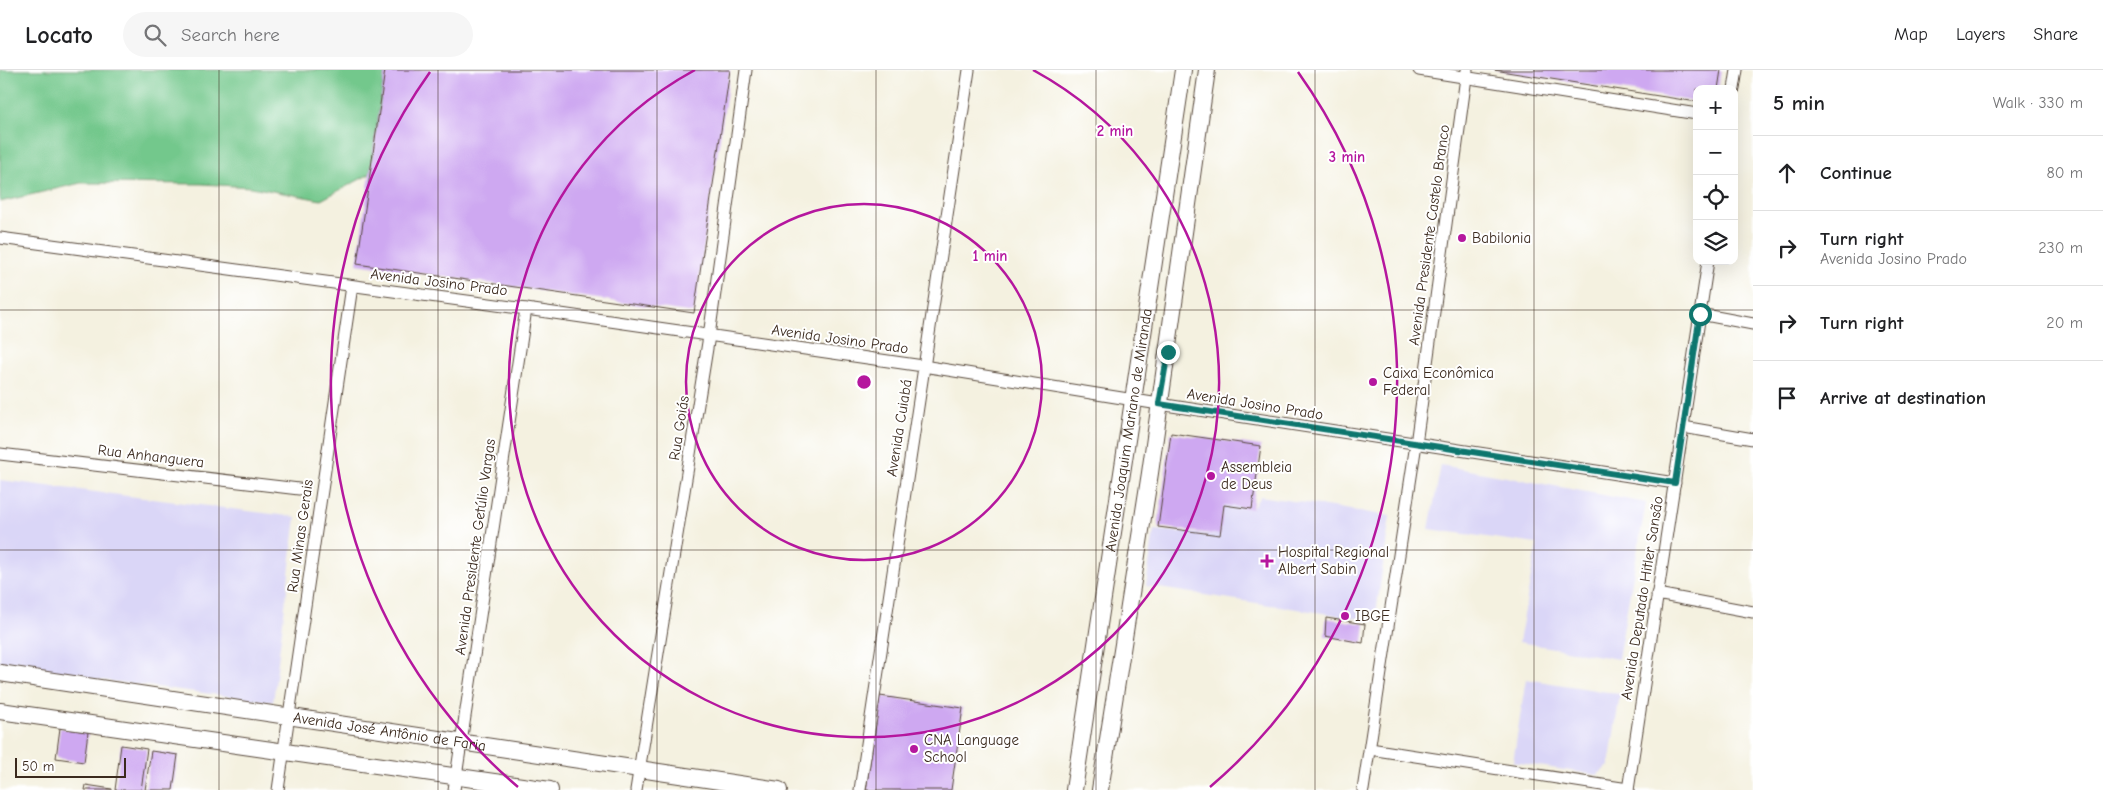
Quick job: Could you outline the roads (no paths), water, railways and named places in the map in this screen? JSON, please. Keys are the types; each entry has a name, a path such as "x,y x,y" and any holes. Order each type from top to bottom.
{"street":[{"name":"Rua Goiás","path":"636,790 709,336 746,70"},
{"name":"Avenida Cuiabá","path":"860,790 969,70"},
{"name":"Avenida Joaquim Mariano de Miranda","path":"1074,790 1182,70"},
{"name":"Avenida Joaquim Mariano de Miranda","path":"1100,790 1159,404 1207,70"},
{"path":"1419,70 1466,74 1693,113"},
{"path":"1735,85 1737,70"},
{"name":"Avenida Presidente Castelo Branco","path":"1363,790 1416,444 1466,74"},
{"name":"Avenida Josino Prado","path":"0,238 526,308 923,366 1675,483"},
{"name":"Avenida Deputado Hitler Sansão","path":"1628,789 1707,265"},
{"name":"Rua Minas Gerais","path":"278,790 352,286"},
{"name":"Avenida Presidente Getúlio Vargas","path":"455,783 526,308"},
{"path":"1700,314 1753,324"},
{"path":"1683,427 1753,439"},
{"name":"Rua Anhanguera","path":"0,454 299,489"},
{"path":"1111,549 1137,551"},
{"path":"1658,594 1753,612"},
{"name":"Avenida José Antônio de Faria","path":"0,673 779,790"},
{"path":"0,711 283,753 455,783 550,790"},
{"path":"1370,749 1628,789"}],"place":[{"name":"Babilonia","path":"1462,238"},
{"name":"Caixa Econômica Federal","path":"1373,382"},
{"name":"Assembleia de Deus","path":"1211,476"},
{"name":"Hospital Regional Albert Sabin","path":"1267,561"},
{"name":"IBGE","path":"1345,616"},
{"name":"CNA Language School","path":"914,749"}]}
